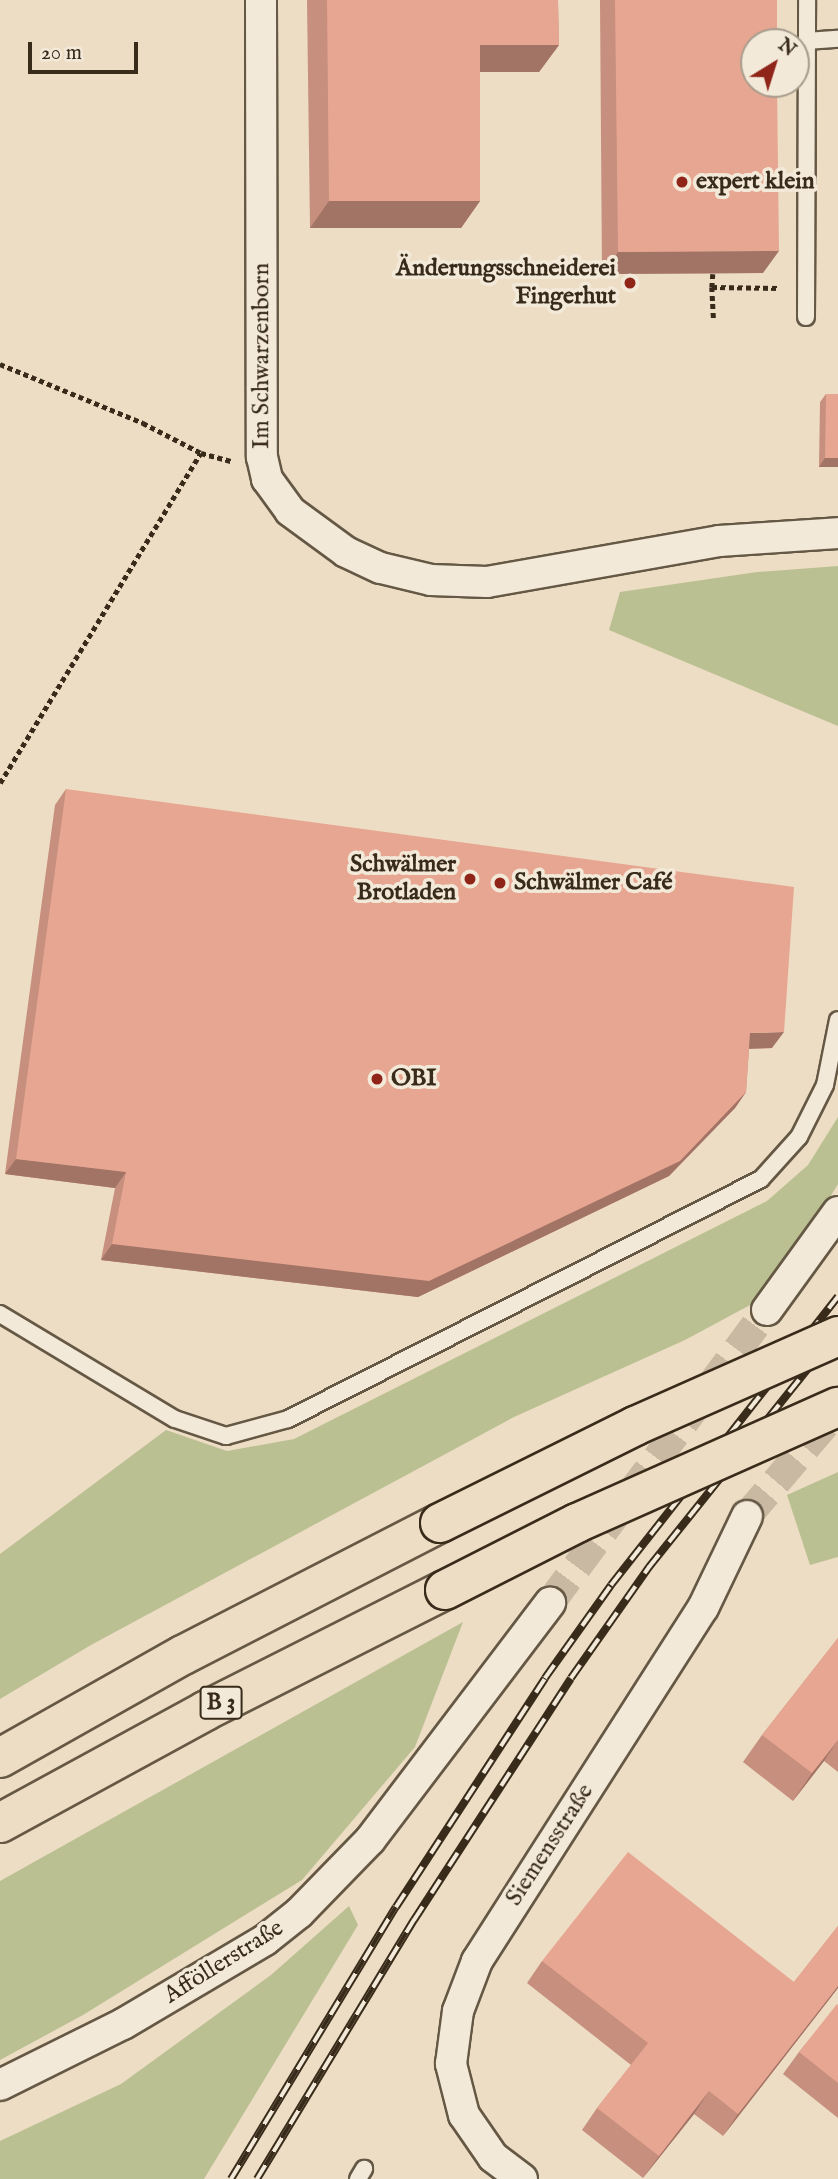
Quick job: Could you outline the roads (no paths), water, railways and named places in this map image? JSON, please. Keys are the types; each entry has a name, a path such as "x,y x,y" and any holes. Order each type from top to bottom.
{"highway":[{"name":"B 3","path":"0,1758 183,1655 440,1523 635,1426 838,1336"},
{"name":"B 3","path":"0,1823 205,1711 602,1512 838,1407"}],"street":[{"name":"Im Schwarzenborn","path":"261,0 262,457 267,479 290,511 346,552 381,568 431,580 487,582 719,541 838,533"},
{"path":"766,1310 838,1212"},
{"name":"Siemensstraße","path":"522,2179 493,2157 464,2115 451,2064 458,2011 477,1961 703,1608 747,1516"},
{"name":"Afföllerstraße","path":"0,2085 123,2024 265,1940 299,1913 370,1840 550,1603"}],"lane":[{"path":"806,28 807,0"},
{"path":"810,41 838,39"},
{"path":"806,98 806,317"},
{"path":"0,1314 175,1419 226,1436 288,1419 761,1179 799,1137 825,1085 838,1020"}],"tunnel":[{"path":"550,1603 767,1310"},
{"path":"747,1516 838,1409"}],"railway":[{"path":"231,2179 396,1907 545,1678 611,1585 838,1297"},
{"path":"257,2179 414,1920 571,1678 649,1567 838,1331"}],"place":[{"name":"expert klein","path":"682,182"},
{"name":"Änderungsschneiderei Fingerhut","path":"630,283"},
{"name":"Schwälmer Brotladen","path":"470,879"},
{"name":"Schwälmer Café","path":"500,883"},
{"name":"OBI","path":"377,1079"}]}
